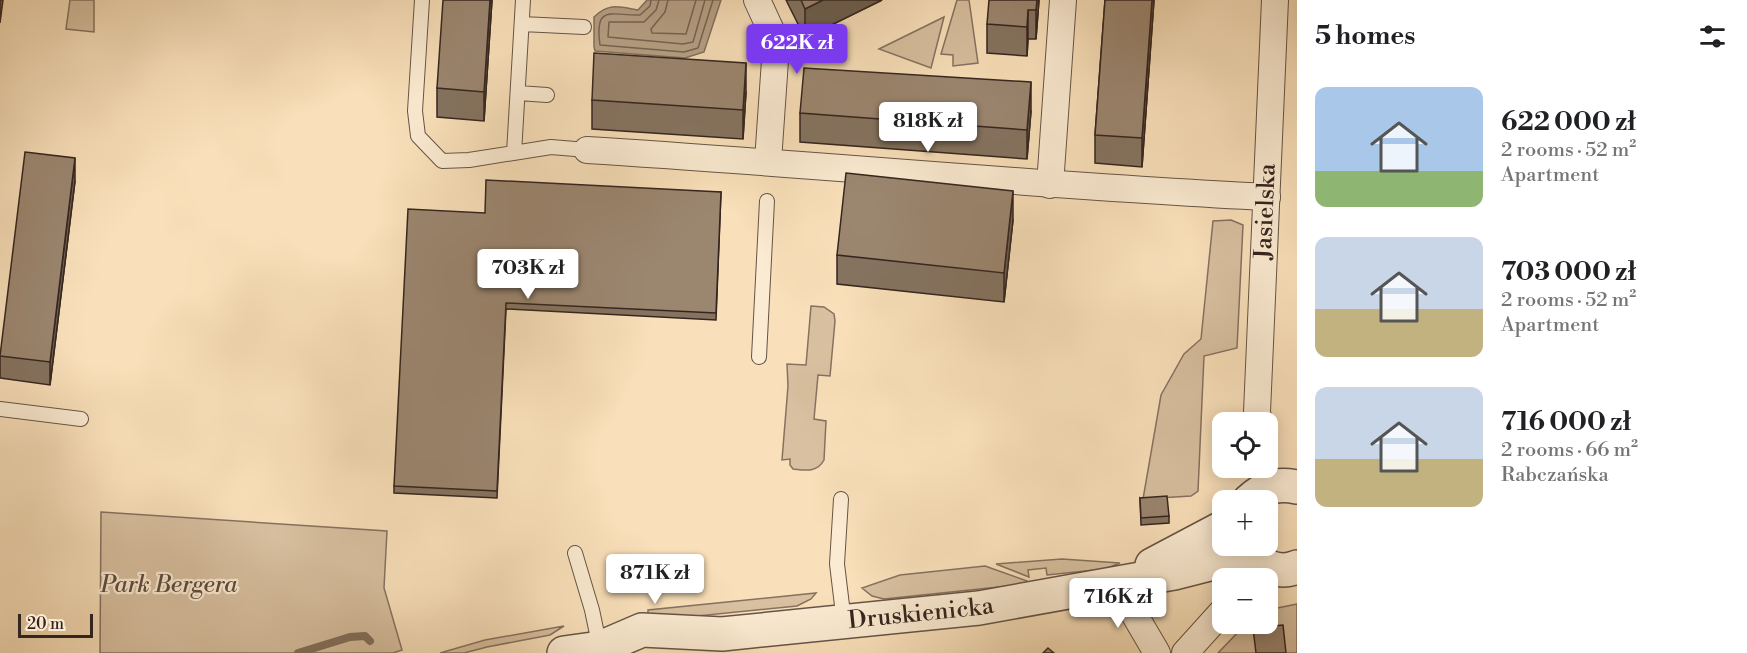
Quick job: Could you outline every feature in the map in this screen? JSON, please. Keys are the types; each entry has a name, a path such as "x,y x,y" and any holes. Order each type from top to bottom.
{"street":[{"path":"757,0 776,46 768,161"},
{"path":"1050,185 1063,0"},
{"name":"Jasielska","path":"1257,412 1275,0"},
{"path":"587,150 768,161 1050,185 1267,197"},
{"name":"Druskienicka","path":"1116,583 1212,533"},
{"name":"Druskienicka","path":"564,653 600,648 642,630 722,634 979,608 1174,573 1229,559 1254,562 1278,570 1297,567"},
{"path":"1116,583 1157,653"},
{"path":"1185,653 1212,623"},
{"name":"Druskienicka","path":"650,653 722,634"},
{"name":"Druskienicka","path":"600,648 636,653"}],"lane":[{"path":"422,0 415,111 418,136 442,161 551,147 587,150"},
{"path":"514,153 523,0"},
{"path":"522,24 584,27"},
{"path":"518,93 547,95"},
{"path":"759,357 767,201"},
{"path":"0,409 81,419"},
{"path":"841,499 837,564 844,622"},
{"path":"575,553 592,610 600,648"}],"green space":[{"path":"70,0 94,0 94,32 66,29"},
{"path":"957,0 969,0 978,63 953,66 953,55 941,54"},
{"path":"944,17 931,68 879,49"},
{"path":"1231,220 1243,225 1237,348 1204,356 1198,491 1191,496 1143,499 1161,395 1184,354 1201,339 1213,221"},
{"path":"811,306 824,307 834,314 835,321 830,376 818,375 814,419 826,421 824,460 814,469 802,470 793,469 790,459 782,460 788,386 787,364 806,365"},
{"name":"Park Bergera","path":"101,512 387,531 384,588 402,650 393,653 100,653"},
{"path":"1062,559 1120,563 1105,569 1047,575 1046,568 1028,570 1029,577 996,564"},
{"path":"985,566 1027,581 1027,584 884,599 872,596 862,588 900,575"},
{"path":"816,593 811,599 797,606 648,621 648,610"},
{"path":"1297,604 1297,653 1218,653 1236,634 1278,634 1278,608"},
{"path":"564,626 550,635 464,653 440,653 485,640"}],"water":[{"path":"647,0 721,0 704,52 685,58 595,51 594,17 599,12 610,7 638,10"}],"building":[{"path":"443,0 490,0 484,92 437,88"},
{"path":"801,0 823,0 805,9"},
{"path":"989,0 1037,0 1036,10 1028,10 1027,27 987,24"},
{"path":"1105,0 1152,0 1142,138 1095,135"},
{"path":"594,53 746,63 743,110 592,100"},
{"path":"804,68 1031,82 1027,130 800,113"},
{"path":"25,152 75,158 50,362 0,356"},
{"path":"846,173 1013,191 1004,273 837,255"},
{"path":"486,180 721,192 716,313 506,303 497,491 394,486 408,209 485,213"},
{"path":"1167,496 1169,516 1141,518 1140,498"},
{"path":"1283,625 1286,653 1256,653 1254,634 1278,634 1278,626"},
{"path":"1048,648 1054,653 1043,653"}],"waterway":[{"path":"298,653 350,637 365,636 370,641"}]}
